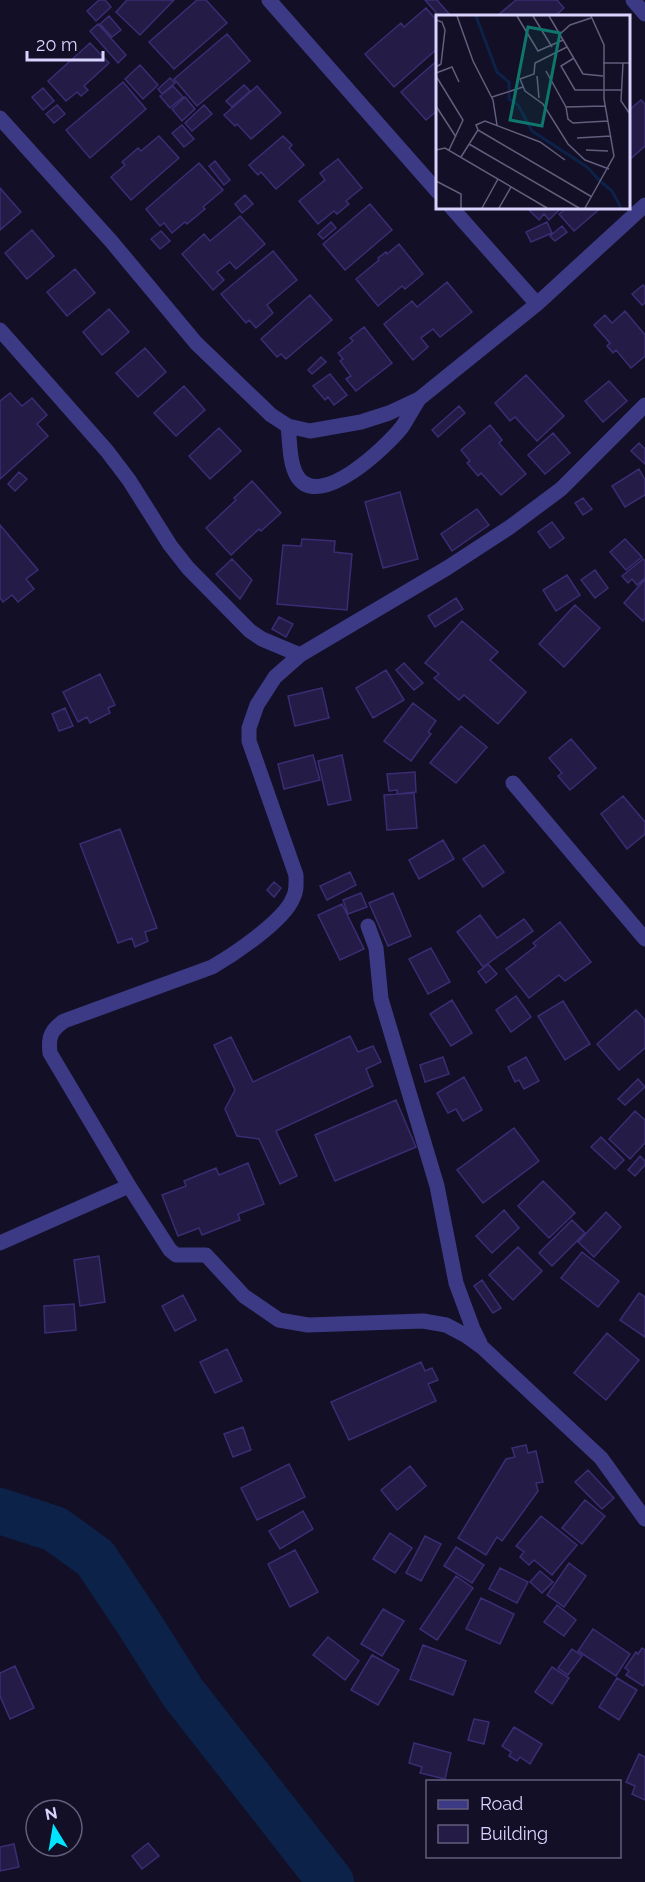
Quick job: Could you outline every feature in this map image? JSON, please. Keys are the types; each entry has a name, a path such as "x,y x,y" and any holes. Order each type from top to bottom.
{"street":[{"path":"269,0 436,190"},
{"path":"633,0 645,14"},
{"path":"0,118 111,241 196,343 271,415 288,426 310,432 331,429 389,413 419,399 537,304 645,205"},
{"path":"453,208 537,304"},
{"path":"0,330 129,480 170,545 188,568 250,631 262,639 300,655"},
{"path":"288,426 293,465 298,477 306,484 315,487 328,485 372,458 402,427 419,399"},
{"path":"645,405 561,489 510,527 447,568 300,655 275,678 257,705 249,728 249,741 296,875 293,900 275,921 229,958 212,967 64,1021 53,1028 48,1040 50,1053 129,1186 170,1250 176,1255 206,1255 244,1296 279,1320 308,1325 423,1321 446,1325 465,1335 483,1348 601,1458 645,1519"},
{"path":"513,783 645,939"},
{"path":"368,926 376,948 381,999 437,1186 456,1283 473,1329 483,1348"},
{"path":"0,1243 129,1186"}],"building":[{"path":"99,0 105,0 111,7 96,21 87,11"},
{"path":"127,0 174,0 140,35 116,12"},
{"path":"197,0 206,0 227,23 174,69 149,42"},
{"path":"425,0 437,0 450,15 438,15"},
{"path":"516,0 557,0 564,8 556,15 498,15"},
{"path":"426,8 436,20 436,50 394,87 365,54 401,23 404,27"},
{"path":"109,16 121,30 112,37 100,24"},
{"path":"98,24 126,55 118,63 90,31"},
{"path":"227,34 250,61 197,106 174,79"},
{"path":"90,43 109,63 84,86 88,90 81,96 77,92 66,101 48,81"},
{"path":"436,62 436,112 426,120 401,92"},
{"path":"140,65 158,85 143,99 125,79"},
{"path":"170,78 175,83 162,94 158,89"},
{"path":"123,82 146,109 90,158 66,130"},
{"path":"244,85 250,91 232,107 226,101"},
{"path":"173,86 183,97 170,108 160,96"},
{"path":"257,86 281,113 251,139 237,124 235,126 224,115"},
{"path":"43,88 54,101 43,110 32,97"},
{"path":"185,97 195,109 182,121 172,109"},
{"path":"641,100 645,104 645,146 630,159 630,109"},
{"path":"57,105 65,114 54,123 46,114"},
{"path":"204,105 212,114 192,131 185,123"},
{"path":"182,125 194,139 184,147 172,133"},
{"path":"159,136 179,158 131,200 111,177 125,165 122,162 138,148 141,151"},
{"path":"283,136 292,145 289,148 304,165 276,189 261,172 258,175 249,165"},
{"path":"338,159 362,188 346,201 349,204 337,214 334,211 318,224 299,201 325,180 320,173"},
{"path":"215,161 230,180 224,185 209,166"},
{"path":"199,163 223,190 203,207 205,209 172,233 164,223 160,226 146,209"},
{"path":"0,188 21,212 0,230"},
{"path":"245,195 253,204 242,213 235,204"},
{"path":"370,204 392,230 345,270 323,244"},
{"path":"527,208 561,208 549,220 544,214 539,220"},
{"path":"567,208 601,208 574,231 559,214"},
{"path":"240,216 265,244 236,269 230,262 217,272 224,280 213,290 182,254 204,234 210,241"},
{"path":"331,222 336,228 323,239 318,234"},
{"path":"547,222 552,233 531,242 526,232"},
{"path":"562,226 567,232 555,241 550,236"},
{"path":"32,230 54,256 27,279 5,253"},
{"path":"161,231 170,241 160,249 151,239"},
{"path":"399,244 423,274 405,289 402,286 378,306 356,279 379,260 378,258"},
{"path":"273,251 297,280 267,305 273,313 256,328 249,320 246,323 221,294"},
{"path":"75,269 95,293 67,316 47,292"},
{"path":"447,282 472,312 440,337 433,329 421,338 428,347 413,360 384,324 412,301 417,307"},
{"path":"643,285 645,303 642,305 632,294"},
{"path":"310,295 332,320 286,359 281,354 277,357 261,339"},
{"path":"109,309 129,332 102,355 83,332"},
{"path":"625,311 645,335 645,356 631,368 616,350 613,353 607,346 610,343 594,325 605,315 612,323"},
{"path":"364,327 392,363 356,391 346,379 351,376 340,361 343,359 338,353 353,341 350,338"},
{"path":"145,348 166,372 138,397 116,373"},
{"path":"321,357 326,362 312,374 308,370"},
{"path":"330,374 347,395 334,405 328,397 325,400 313,386"},
{"path":"526,375 564,416 537,441 515,417 510,421 495,403"},
{"path":"609,381 627,401 603,422 585,401"},
{"path":"184,386 205,410 176,436 154,413"},
{"path":"10,393 22,406 32,398 47,415 37,424 48,436 0,479 0,401"},
{"path":"459,406 465,413 438,437 432,430"},
{"path":"490,425 502,440 499,443 526,474 501,495 481,473 478,476 467,463 470,461 461,450"},
{"path":"219,428 241,451 210,479 189,456"},
{"path":"553,433 570,453 545,474 528,455"},
{"path":"639,443 645,449 645,464 631,451"},
{"path":"639,469 645,480 645,495 625,507 612,486"},
{"path":"19,472 27,479 15,491 8,484"},
{"path":"252,481 281,513 261,531 259,529 231,555 206,528 236,500 234,498"},
{"path":"400,492 418,559 383,568 365,502"},
{"path":"583,498 592,509 583,515 575,503"},
{"path":"477,509 489,525 452,551 441,534"},
{"path":"552,522 564,538 550,548 538,532"},
{"path":"0,525 38,570 26,579 34,589 18,602 12,595 3,602 0,598"},
{"path":"302,539 335,541 334,552 352,554 347,610 277,604 283,545 301,546"},
{"path":"625,539 642,557 626,570 610,552"},
{"path":"232,559 252,580 240,599 216,574"},
{"path":"643,559 645,578 637,585 632,579 628,583 622,576"},
{"path":"595,570 608,588 595,598 581,580"},
{"path":"567,575 580,595 556,611 543,590"},
{"path":"645,579 645,618 643,621 624,603"},
{"path":"456,598 463,609 435,627 428,616"},
{"path":"575,605 600,628 564,667 539,644"},
{"path":"279,617 293,624 286,637 272,629"},
{"path":"462,621 498,652 490,660 526,692 498,724 464,695 459,700 434,678 439,674 425,663"},
{"path":"404,663 423,683 414,690 396,670"},
{"path":"386,670 404,700 373,718 356,688"},
{"path":"100,674 115,705 108,708 110,713 90,723 87,717 78,722 63,692"},
{"path":"322,688 329,718 295,726 288,696"},
{"path":"413,703 436,721 428,732 431,734 411,761 384,741"},
{"path":"65,708 73,726 59,731 52,714"},
{"path":"461,726 487,747 456,783 430,763"},
{"path":"571,739 596,768 570,790 558,776 562,773 549,758"},
{"path":"313,755 320,780 284,789 278,764"},
{"path":"342,755 351,800 328,805 318,761"},
{"path":"415,772 416,792 397,794 397,790 389,791 387,774"},
{"path":"414,793 417,828 387,830 384,795"},
{"path":"623,796 645,822 645,834 627,849 601,814"},
{"path":"120,829 157,928 145,932 148,941 135,947 132,938 118,943 80,844"},
{"path":"443,840 454,859 419,879 409,860"},
{"path":"484,845 504,872 483,887 463,859"},
{"path":"350,872 356,885 327,900 320,886"},
{"path":"274,882 281,888 274,897 267,890"},
{"path":"361,893 367,907 348,914 343,900"},
{"path":"393,893 411,936 388,946 369,903"},
{"path":"342,904 364,949 340,960 318,915"},
{"path":"480,915 497,938 524,919 533,931 483,967 457,932"},
{"path":"560,922 591,962 565,981 559,975 529,998 506,969 536,946 533,943"},
{"path":"431,948 450,982 428,994 409,959"},
{"path":"488,964 497,974 486,983 478,972"},
{"path":"516,996 531,1017 511,1032 496,1010"},
{"path":"452,1000 472,1033 451,1046 430,1014"},
{"path":"563,1001 590,1044 565,1060 538,1016"},
{"path":"636,1010 645,1020 645,1048 619,1070 597,1044"},
{"path":"350,1036 358,1052 373,1046 381,1062 366,1069 373,1086 276,1131 297,1176 280,1184 259,1139 237,1136 225,1109 235,1090 214,1045 231,1037 253,1082"},
{"path":"443,1057 449,1074 425,1082 420,1065"},
{"path":"526,1057 539,1081 524,1089 519,1080 515,1082 508,1067"},
{"path":"464,1077 482,1110 463,1121 456,1109 448,1113 437,1093"},
{"path":"638,1079 645,1087 625,1105 618,1099"},
{"path":"396,1100 416,1147 335,1181 315,1135"},
{"path":"635,1111 645,1120 645,1143 630,1159 609,1139"},
{"path":"514,1128 539,1161 483,1203 457,1170"},
{"path":"601,1137 624,1160 615,1169 591,1147"},
{"path":"640,1156 645,1161 645,1165 635,1176 628,1170"},
{"path":"248,1163 264,1204 238,1214 240,1220 202,1235 199,1228 178,1236 162,1195 186,1186 184,1181 216,1168 219,1175"},
{"path":"543,1181 575,1213 549,1238 518,1206"},
{"path":"504,1210 519,1228 492,1253 476,1236"},
{"path":"606,1212 621,1227 594,1257 578,1242"},
{"path":"572,1220 585,1233 552,1266 539,1253"},
{"path":"518,1247 542,1271 513,1300 489,1275"},
{"path":"582,1252 619,1281 598,1307 561,1278"},
{"path":"99,1256 105,1302 80,1306 74,1260"},
{"path":"482,1280 501,1308 493,1313 474,1286"},
{"path":"639,1293 645,1297 645,1337 620,1320"},
{"path":"183,1295 196,1320 175,1331 162,1306"},
{"path":"74,1304 76,1330 45,1333 44,1306"},
{"path":"607,1333 639,1360 606,1400 574,1373"},
{"path":"227,1349 242,1381 215,1393 200,1362"},
{"path":"421,1362 425,1371 432,1368 438,1380 428,1384 436,1401 349,1440 331,1402"},
{"path":"243,1427 251,1450 233,1457 224,1434"},
{"path":"526,1445 528,1453 536,1451 543,1482 536,1483 538,1491 502,1541 497,1537 486,1555 458,1538 506,1459 515,1457 512,1448"},
{"path":"289,1464 305,1497 257,1520 241,1488"},
{"path":"410,1466 426,1486 397,1510 381,1490"},
{"path":"588,1470 614,1498 602,1509 575,1482"},
{"path":"585,1500 605,1516 582,1544 562,1528"},
{"path":"303,1511 313,1529 280,1549 269,1531"},
{"path":"541,1516 577,1545 552,1575 534,1560 529,1565 520,1557 524,1552 516,1546"},
{"path":"390,1533 412,1548 395,1573 373,1559"},
{"path":"425,1536 441,1544 421,1581 406,1573"},
{"path":"456,1547 484,1565 472,1583 444,1566"},
{"path":"295,1550 318,1592 290,1607 268,1564"},
{"path":"569,1563 586,1576 564,1607 547,1595"},
{"path":"500,1568 528,1582 517,1603 489,1589"},
{"path":"540,1571 553,1582 542,1593 530,1582"},
{"path":"456,1576 473,1588 437,1640 420,1629"},
{"path":"481,1598 514,1614 500,1644 466,1629"},
{"path":"557,1605 576,1620 564,1636 544,1622"},
{"path":"383,1609 404,1621 382,1656 361,1644"},
{"path":"593,1629 630,1654 616,1676 578,1651"},
{"path":"328,1637 359,1661 345,1680 313,1655"},
{"path":"423,1645 466,1661 453,1695 410,1679"},
{"path":"642,1648 645,1650 645,1683 643,1686 626,1675 629,1671 625,1668 636,1652 638,1654"},
{"path":"572,1649 582,1656 568,1675 558,1668"},
{"path":"372,1655 399,1670 378,1705 351,1690"},
{"path":"15,1666 34,1708 10,1719 0,1696 0,1673"},
{"path":"552,1667 569,1678 552,1704 535,1692"},
{"path":"617,1678 637,1690 619,1720 599,1707"},
{"path":"474,1719 489,1722 484,1744 468,1740"},
{"path":"514,1727 542,1744 530,1764 520,1757 517,1761 509,1756 511,1752 502,1746"},
{"path":"414,1743 451,1753 445,1779 420,1773 422,1767 409,1763"},
{"path":"639,1754 645,1757 645,1800 632,1794 635,1786 626,1782"},
{"path":"148,1843 159,1856 142,1869 132,1856"},
{"path":"14,1844 19,1867 0,1871 0,1847"}],"waterway":[{"path":"0,1511 55,1529 95,1558 183,1693 331,1882"}]}
